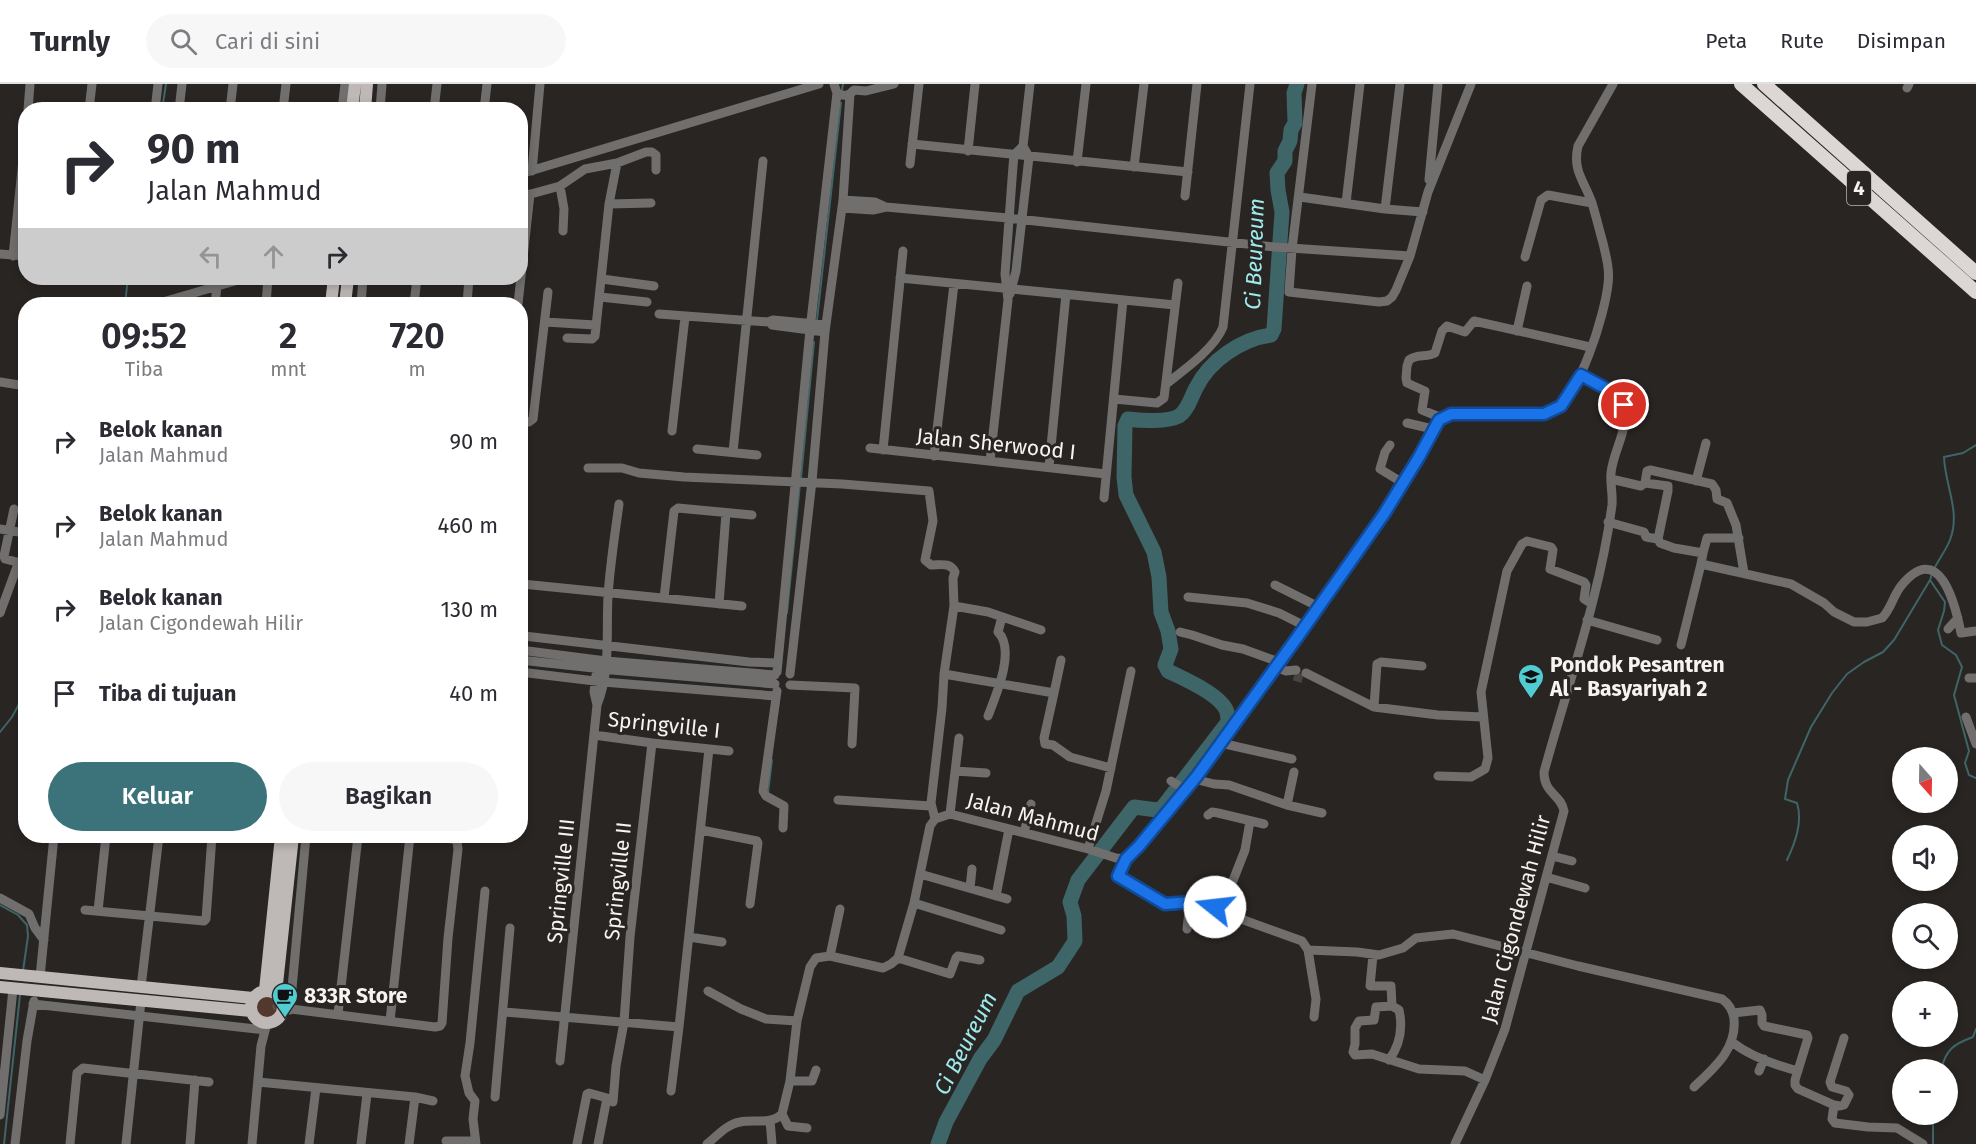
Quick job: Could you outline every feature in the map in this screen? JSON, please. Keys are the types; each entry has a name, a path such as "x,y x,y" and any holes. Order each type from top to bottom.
{"highway":[{"name":"4","path":"1741,84 1976,292"},
{"name":"4","path":"1764,84 1976,273"}],"main road":[{"path":"353,102 355,84"},
{"path":"366,102 367,84"},
{"path":"270,992 281,843"},
{"path":"270,992 292,843"},
{"path":"0,973 141,987 252,1005"},
{"path":"18,991 141,1001 252,1005"},
{"path":"270,992 282,1000 287,1009 277,1020 266,1026 257,1020 252,1005 257,993 270,992"}],"street":[{"path":"29,102 30,84"},
{"path":"90,102 92,84"},
{"path":"156,102 158,84"},
{"path":"180,102 182,84"},
{"path":"231,102 232,84"},
{"path":"284,102 286,84"},
{"path":"343,102 345,84"},
{"path":"381,102 382,84"},
{"path":"435,102 436,84"},
{"path":"485,102 487,84"},
{"path":"532,171 540,84"},
{"path":"528,172 816,85 835,87 843,95 853,89 894,84"},
{"path":"910,164 919,84"},
{"path":"968,151 975,84"},
{"path":"1009,288 1022,220 1029,157 1023,146 1030,84"},
{"path":"1077,162 1086,84"},
{"path":"1134,167 1144,84"},
{"path":"1185,196 1197,84"},
{"path":"1166,384 1182,372 1220,334 1226,307 1250,84"},
{"path":"1312,84 1300,197 1289,248 1289,292 1379,302 1387,301 1392,297 1410,256 1428,192 1471,84"},
{"path":"1346,203 1360,84"},
{"path":"1385,209 1400,84"},
{"path":"1428,192 1438,84"},
{"path":"1250,821 1245,850 1227,896 1218,900 1171,905 1162,903 1118,876 1126,859 1139,846 1178,786 1193,775 1280,667 1305,626 1403,483 1433,429 1442,418 1451,414 1544,414 1561,406 1581,375 1608,283 1607,263 1592,203 1579,176 1576,153 1613,84"},
{"path":"783,828 784,806 766,796 764,791 835,87"},
{"path":"790,685 853,89"},
{"path":"912,144 1188,172"},
{"path":"990,461 1009,288 1008,218 1014,155 1023,146"},
{"path":"528,194 560,186 585,169 616,163 646,152 652,152 657,159 656,170"},
{"path":"583,156 585,169"},
{"path":"733,452 763,161"},
{"path":"567,338 593,338 616,163"},
{"path":"560,186 564,209 563,231"},
{"path":"1525,257 1544,196 1592,203"},
{"path":"1300,197 1423,212"},
{"path":"842,204 874,202 886,207 1275,247 1410,256"},
{"path":"609,204 651,203"},
{"path":"13,256 18,208"},
{"path":"883,450 903,251"},
{"path":"0,254 18,256"},
{"path":"900,278 1175,305"},
{"path":"602,279 654,286"},
{"path":"1114,399 1156,403 1164,398 1178,283"},
{"path":"934,456 954,284"},
{"path":"183,297 220,285"},
{"path":"216,297 217,286"},
{"path":"1517,331 1527,286"},
{"path":"528,422 532,419 548,292"},
{"path":"1049,467 1066,294"},
{"path":"600,297 647,302"},
{"path":"1104,498 1123,300"},
{"path":"659,314 768,322 773,326 826,328"},
{"path":"672,430 685,316"},
{"path":"1442,418 1422,410 1425,391 1407,383 1406,378 1409,360 1416,356 1429,356 1435,353 1442,330 1447,326 1465,332 1474,321 1590,347"},
{"path":"545,322 595,325"},
{"name":"Jalan Cigondewah Hilir","path":"1455,1144 1485,1080 1505,1029 1564,807 1547,788 1544,772 1592,604 1612,499 1611,471 1622,437 1624,405 1618,395 1581,375"},
{"path":"0,382 18,385"},
{"path":"1451,414 1452,403"},
{"path":"1407,423 1433,429"},
{"path":"1696,481 1706,443"},
{"path":"1390,445 1385,452 1380,469 1403,483"},
{"name":"Jalan Sherwood I","path":"870,448 1106,474"},
{"path":"697,449 758,455"},
{"path":"588,468 622,468 639,473 760,482 842,484 929,490 933,520 925,560 931,565 952,567 955,573 953,578 954,606 944,674 931,806 935,819"},
{"path":"798,468 812,468"},
{"path":"1645,483 1647,471 1650,470 1714,486 1717,499 1727,503 1736,525 1744,573"},
{"path":"1611,479 1637,486 1645,483 1668,486 1658,538 1660,543 1674,549 1704,553"},
{"name":"Springville III","path":"560,1061 597,705 594,692 602,664 619,504"},
{"path":"664,598 674,510 678,508 752,515"},
{"path":"0,613 18,563 5,558 5,530 14,509"},
{"path":"719,604 726,513"},
{"path":"1608,522 1640,530 1645,532 1646,537 1658,538"},
{"path":"1681,645 1707,538 1739,538"},
{"path":"1438,776 1471,777 1485,770 1488,758 1481,692 1507,572 1522,544 1534,541 1551,547 1553,550 1550,569 1584,582 1586,585 1584,600 1592,604"},
{"path":"1701,564 1791,584 1854,622 1868,622 1882,618 1905,581 1920,570 1927,568 1937,573 1951,594 1961,633 1976,631"},
{"path":"528,585 742,606"},
{"path":"1275,585 1319,607"},
{"path":"1188,597 1247,603 1280,613 1305,626"},
{"path":"954,606 1002,617 1041,630"},
{"path":"1828,622 1834,612"},
{"path":"988,716 1000,684 1006,647 998,632 1002,617"},
{"path":"1948,629 1958,618"},
{"path":"1587,620 1658,640"},
{"path":"1180,632 1243,649 1280,667 1320,680 1374,708 1483,717"},
{"path":"528,637 604,647 776,680 784,688 790,685 855,688 852,744"},
{"path":"528,651 602,664"},
{"path":"528,660 602,664 776,680"},
{"path":"1061,660 1044,738 1046,744 1053,745 1070,757 1111,768"},
{"path":"1374,708 1377,664 1381,662 1422,666"},
{"path":"776,680 784,670 790,674"},
{"path":"1089,849 1106,791 1131,671"},
{"path":"528,673 599,681 776,680"},
{"path":"944,674 1054,693"},
{"path":"1966,717 1976,744"},
{"name":"Springville I","path":"594,735 729,751"},
{"path":"950,814 959,738"},
{"path":"1221,742 1293,759"},
{"name":"Springville II","path":"613,1102 616,1066 624,1022 630,937 652,743"},
{"path":"671,1091 709,749"},
{"path":"955,771 986,772"},
{"path":"1287,805 1294,772"},
{"path":"1193,775 1214,784 1229,785 1287,805 1322,813"},
{"path":"838,800 931,806"},
{"path":"1024,833 1031,804"},
{"path":"1208,815 1212,812 1264,824"},
{"name":"Jalan Mahmud","path":"898,958 914,903 930,826 935,819 950,814 1089,849 1120,860 1126,859"},
{"path":"996,896 1009,829"},
{"path":"700,830 757,841 750,904"},
{"path":"30,976 44,940 53,843"},
{"path":"98,911 105,843"},
{"path":"141,987 158,843"},
{"path":"85,910 204,921 211,843"},
{"path":"305,843 287,1009 435,1027 442,1023 457,843"},
{"path":"338,1014 357,843"},
{"path":"390,1022 409,843"},
{"path":"1552,856 1572,861"},
{"path":"970,888 972,869"},
{"path":"920,874 1006,899"},
{"path":"1546,877 1585,888"},
{"path":"446,1141 476,1143 473,1119 475,1101 469,1093 465,1076 485,891"},
{"path":"0,898 29,914 44,940"},
{"path":"1218,900 1215,907 1218,915 1241,919 1302,941 1308,951 1316,999 1314,1017"},
{"path":"1187,929 1190,902"},
{"path":"914,903 1001,930"},
{"path":"830,956 840,909"},
{"path":"495,1097 510,928"},
{"path":"1308,951 1379,955 1403,948 1416,938 1452,934 1722,999 1733,1012 1735,1028 1732,1042 1718,1064 1694,1087"},
{"path":"689,937 722,942"},
{"path":"1373,955 1370,986 1391,986 1392,1006"},
{"path":"707,1144 733,1124 776,1119 782,1114 790,1082 797,1021 812,964 819,956 830,956 879,968 889,966 898,958 950,974 958,956 980,960"},
{"path":"0,998 18,991"},
{"path":"18,991 33,1004 266,1026 261,1046 252,1144"},
{"path":"0,1115 18,991"},
{"path":"708,991 741,1009 766,1019 797,1021"},
{"path":"126,1144 141,1001"},
{"path":"15,1144 33,1004"},
{"path":"1389,1060 1395,1051 1401,1025 1400,1010 1392,1006 1376,1007 1374,1020 1359,1021 1350,1027 1355,1044 1354,1055 1372,1054 1389,1060 1419,1069 1465,1071 1485,1080"},
{"path":"1733,1012 1760,1010 1764,1026 1807,1035 1794,1083 1798,1089 1840,1106 1844,1105 1849,1095 1846,1091 1832,1087 1830,1082 1844,1038"},
{"path":"504,1012 679,1027"},
{"path":"1732,1042 1741,1049 1775,1065 1798,1071"},
{"path":"1759,1071 1764,1059"},
{"path":"70,1144 77,1073 83,1068 209,1082"},
{"path":"790,1082 812,1081 816,1070"},
{"path":"190,1144 195,1080"},
{"path":"258,1082 414,1097 433,1101"},
{"path":"309,1144 316,1089"},
{"path":"577,1144 583,1109 589,1093 606,1096 598,1144"},
{"path":"362,1144 367,1094"},
{"path":"409,1144 414,1097"},
{"path":"1834,1104 1832,1119 1835,1123 1897,1128 1923,1144"},
{"path":"782,1114 788,1126 807,1128"},
{"path":"770,1120 772,1144"}],"green space":[{"path":"264,994 273,998 277,1007 273,1016 264,1020 255,1016 251,1007 255,998"}],"waterway":[{"path":"163,102 166,84"},
{"path":"842,90 843,84"},
{"name":"Ci Beureum","path":"938,1144 946,1122 980,1059 994,1040 1018,991 1058,967 1075,941 1074,916 1070,902 1078,880 1134,807 1157,810 1162,808 1228,722 1227,712 1218,700 1202,688 1168,671 1165,665 1171,649 1168,631 1161,612 1159,577 1154,552 1126,495 1125,426 1128,419 1147,421 1179,416 1187,407 1202,378 1218,360 1248,341 1271,335 1274,329 1282,212 1277,173 1285,161 1285,151 1295,123 1294,93 1297,84"},
{"path":"817,320 841,103"},
{"path":"126,297 127,285"},
{"path":"801,478 814,342"},
{"path":"1934,569 1948,544 1954,519 1944,457 1963,453 1976,445"},
{"path":"787,613 800,484"},
{"path":"1932,574 1930,580 1945,602 1938,630 1942,645 1956,655 1962,667 1954,695 1969,751 1965,763 1969,775 1976,778"},
{"path":"1787,860 1799,825 1797,803 1785,799 1788,780 1811,727 1847,674 1883,652 1894,640 1930,580"},
{"path":"0,732 18,706"},
{"path":"768,793 772,760"},
{"path":"0,905 18,915 27,925 28,936 23,971"},
{"path":"4,1144 20,995"},
{"path":"1944,1059 1952,1048 1973,1037 1976,1029"},
{"path":"1933,1125 1933,1144"}],"tunnel":[{"path":"1294,676 1304,679"}],"place":[{"name":"Pondok Pesantren Al - Basyariyah 2","path":"1531,700"},
{"name":"833R Store","path":"285,1019"}],"route":[{"path":"1215,907 1218,900 1165,904 1118,876 1126,859 1197,776 1299,635 1384,514 1439,420 1451,414 1544,414 1561,406 1581,375 1618,395 1624,405"}]}
